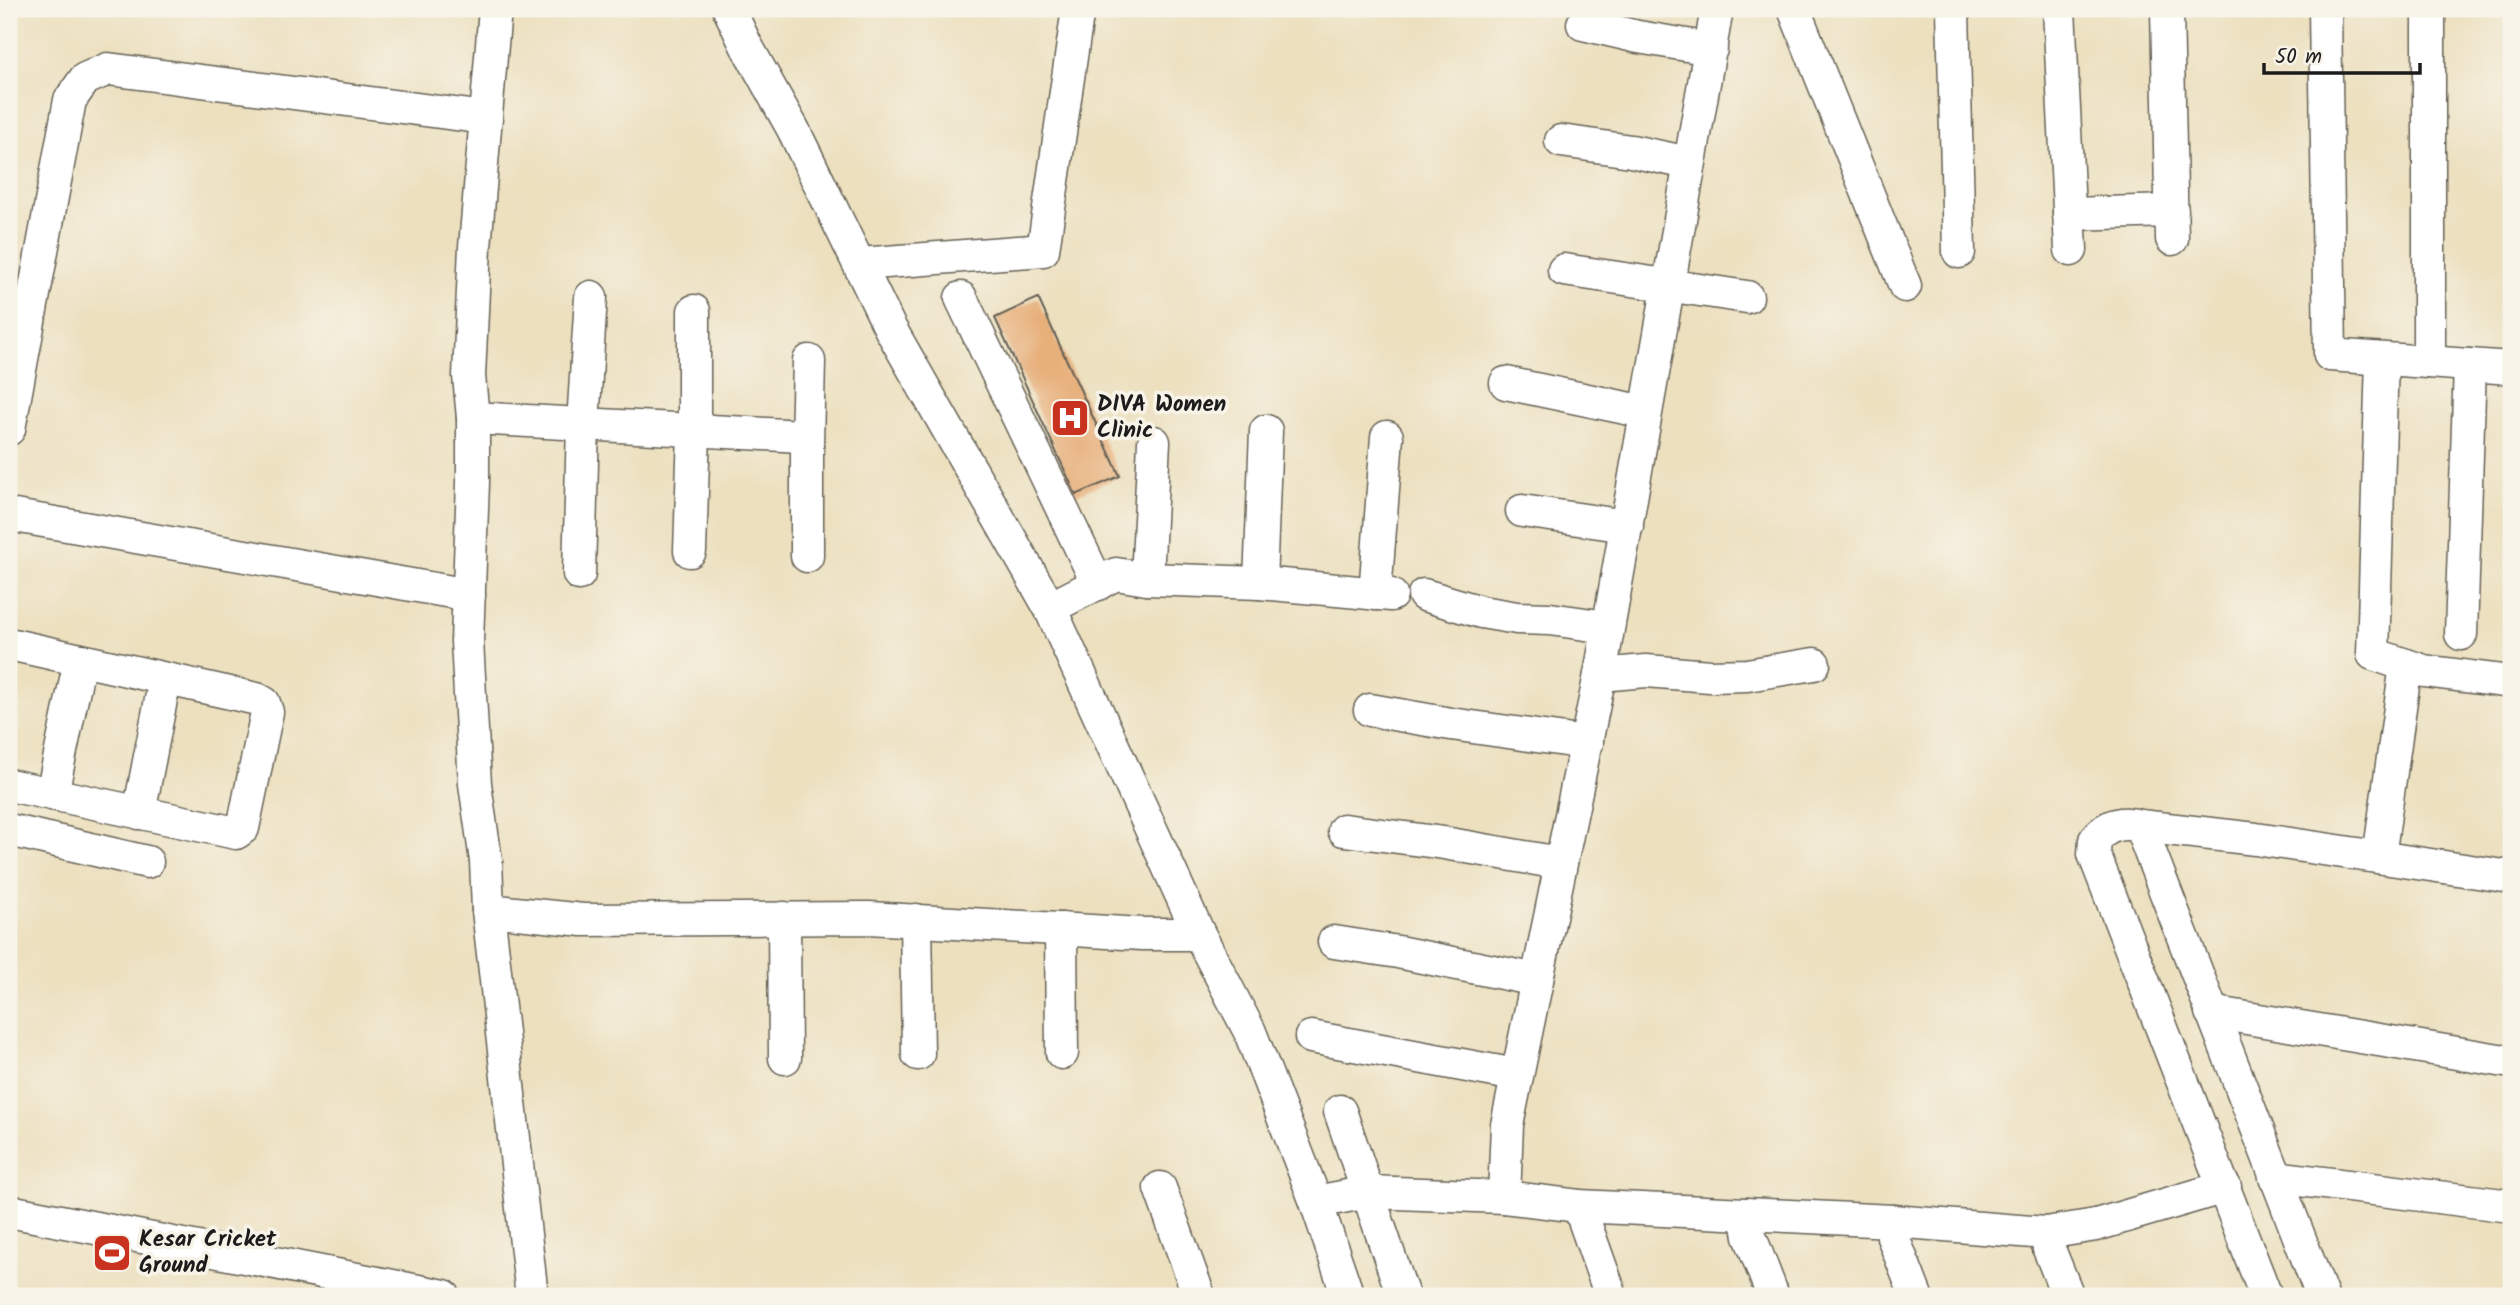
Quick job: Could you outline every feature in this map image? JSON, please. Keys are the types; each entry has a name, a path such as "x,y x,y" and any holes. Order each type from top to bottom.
{"street":[{"path":"495,9 475,247 469,376 473,418 467,641 475,784 486,862 488,910 532,1296"},
{"path":"730,9 746,45 793,129 890,328 1050,608 1199,934 1250,1032 1316,1202 1348,1296"},
{"path":"860,264 1043,250 1078,9"},
{"path":"1504,1197 1507,1125 1559,863 1600,675 1717,9"},
{"path":"1794,9 1905,286"},
{"path":"1953,9 1959,252"},
{"path":"2059,9 2071,250"},
{"path":"2069,214 2172,225 2167,9"},
{"path":"2325,9 2330,355 2511,368"},
{"path":"2429,9 2429,362"},
{"path":"1583,24 1638,37 1711,49"},
{"path":"9,429 70,100 85,79 108,69 486,118"},
{"path":"1561,141 1631,150 1689,163"},
{"path":"1564,270 1747,297"},
{"path":"579,575 583,424 591,297"},
{"path":"961,298 1098,584"},
{"path":"690,551 694,311"},
{"path":"2382,359 2373,654 2424,671 2511,682"},
{"path":"807,556 809,361"},
{"path":"2462,634 2470,365"},
{"path":"1506,383 1645,412"},
{"path":"473,418 802,436 807,443"},
{"path":"1260,583 1266,431"},
{"path":"1050,608 1116,574 1147,579 1260,583 1383,594 1387,437"},
{"path":"1147,579 1154,442"},
{"path":"1522,511 1627,526"},
{"path":"9,515 468,595"},
{"path":"1424,595 1517,618 1550,619 1607,627"},
{"path":"9,644 261,701 267,706 241,831 230,833 9,785"},
{"path":"52,794 80,660"},
{"path":"1600,675 1646,671 1748,676 1814,664"},
{"path":"2379,857 2406,665"},
{"path":"139,813 165,679"},
{"path":"1370,710 1587,743"},
{"path":"2266,1296 2094,854 2095,840 2110,826 2129,823 2256,838 2511,877"},
{"path":"2140,826 2322,1296"},
{"path":"9,830 147,862"},
{"path":"1344,830 1444,843 1559,863"},
{"path":"488,910 583,920 869,918 1142,934 1199,934"},
{"path":"784,918 785,1058"},
{"path":"916,920 918,1054"},
{"path":"1061,929 1062,1053"},
{"path":"1334,942 1536,980"},
{"path":"2211,1012 2511,1062"},
{"path":"1311,1037 1516,1075"},
{"path":"1340,1111 1403,1296"},
{"path":"2274,1177 2511,1206"},
{"path":"1316,1202 1368,1192 1504,1197 1579,1206 1894,1221 2046,1233 2096,1225 2225,1187"},
{"path":"1160,1188 1198,1296"},
{"path":"1579,1206 1611,1296"},
{"path":"9,1211 444,1296"},
{"path":"1746,1214 1749,1236 1773,1296"},
{"path":"1894,1221 1893,1237 1916,1296"},
{"path":"2046,1233 2049,1249 2068,1296"}],"building":[{"path":"1038,298 1120,476 1076,495 995,318"}],"place":[{"name":"DIVA Women Clinic","path":"1070,418"},
{"name":"Kesar Cricket Ground","path":"112,1253"}]}
